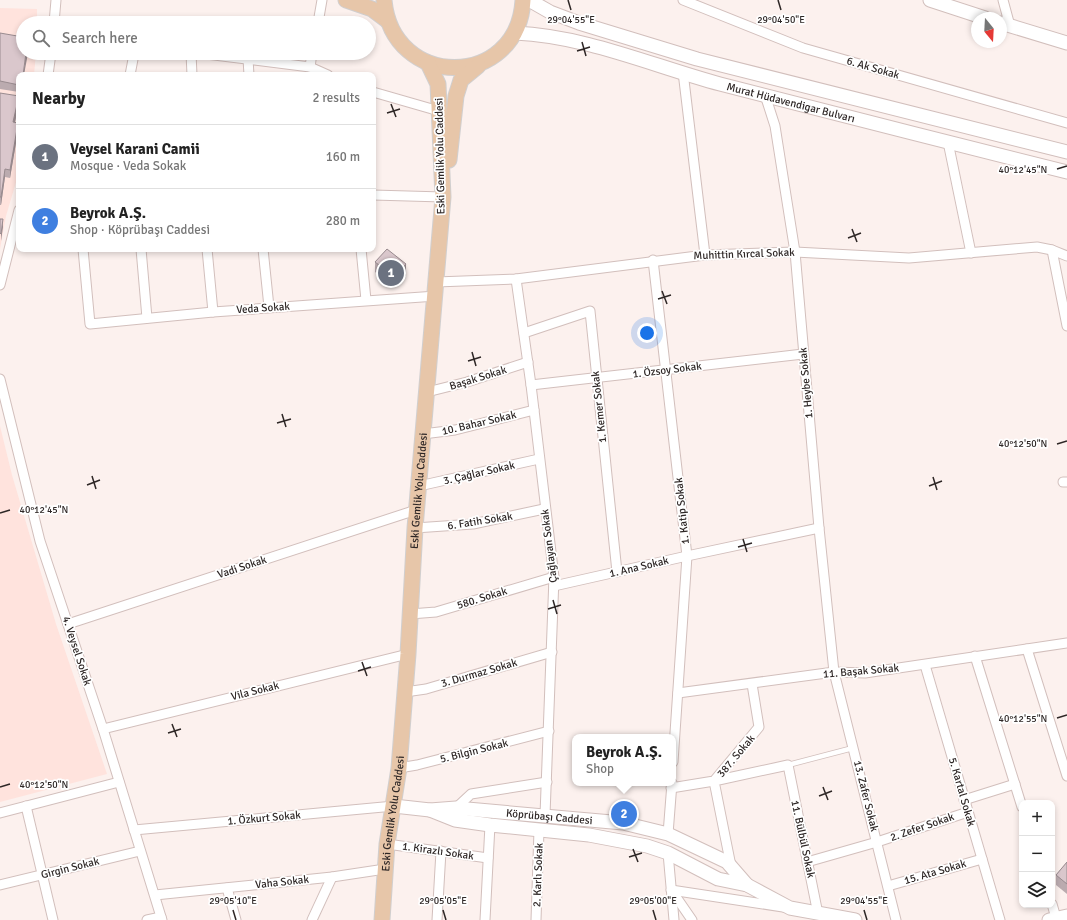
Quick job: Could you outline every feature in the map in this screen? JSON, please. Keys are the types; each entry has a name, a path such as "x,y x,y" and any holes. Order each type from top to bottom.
{"main road":[{"path":"346,0 372,9 388,21"},
{"path":"384,0 388,21 396,39 410,53 428,63 447,68 467,67 486,61"},
{"path":"443,197 456,96 461,80 468,73 503,49 515,33 523,13 523,0"},
{"name":"Murat Hüdavendigar Bulvarı","path":"528,0 550,12 579,24 697,58 1067,152"},
{"path":"936,1 971,13"},
{"path":"1007,25 1067,43"},
{"name":"Murat Hüdavendigar Bulvarı","path":"515,33 542,34 599,47 765,95 1067,172"},
{"name":"Eski Gemlik Yolu Caddesi","path":"382,920 387,844 394,806 405,692 416,510 443,197 438,84 428,63"},
{"name":"Köprübaşı Caddesi","path":"394,806 455,814 490,825 622,840 668,853 718,879 747,885 790,908 851,920"},
{"name":"Köprübaşı Caddesi","path":"455,814 545,815 622,823 668,834 727,862 747,885"}],"street":[{"path":"55,16 56,0"},
{"path":"319,16 322,0"},
{"name":"6. Ak Sokak","path":"683,0 803,48 1067,124"},
{"path":"1003,0 1004,12"},
{"path":"48,72 50,60"},
{"path":"131,72 135,60"},
{"path":"191,60 192,72"},
{"path":"249,72 248,60 310,67 321,72"},
{"path":"310,67 311,60"},
{"path":"683,72 705,255"},
{"path":"376,93 439,111"},
{"name":"1. Heybe Sokak","path":"765,95 775,126 795,252 819,528 834,672"},
{"path":"948,142 971,253"},
{"path":"376,195 443,197"},
{"path":"0,285 16,222"},
{"name":"Muhittin Kırcal Sokak","path":"436,289 654,260 705,255 795,252 908,258 1037,247 1052,250 1067,256"},
{"path":"1052,250 1067,326"},
{"name":"Veda Sokak","path":"83,252 90,324 269,307 366,300 436,289"},
{"path":"141,252 147,318"},
{"path":"207,252 213,312"},
{"path":"263,252 269,307"},
{"path":"361,252 366,300"},
{"name":"1. Katip Sokak","path":"654,260 687,556 675,734"},
{"name":"Çağlayan Sokak","path":"516,278 531,385 544,509 554,577 545,815"},
{"name":"1. Kemer Sokak","path":"524,333 590,311 616,572"},
{"name":"1. Özsoy Sokak","path":"531,385 803,354"},
{"name":"Başak Sokak","path":"427,392 467,382 528,362"},
{"name":"4. Veysel Sokak","path":"0,380 40,541 102,729 161,918"},
{"name":"10. Bahar Sokak","path":"423,434 455,430 534,410"},
{"name":"3. Çağlar Sokak","path":"419,486 539,459"},
{"name":"6. Fatih Sokak","path":"415,528 473,524 544,509"},
{"name":"Vadi Sokak","path":"68,624 416,510"},
{"name":"1. Ana Sokak","path":"554,586 819,528"},
{"name":"580. Sokak","path":"410,614 436,612 554,577"},
{"name":"11. Başak Sokak","path":"678,693 834,672 865,673 1067,643"},
{"path":"1027,649 1067,776"},
{"name":"3. Durmaz Sokak","path":"405,692 426,688 552,652"},
{"name":"Vila Sokak","path":"102,729 408,654"},
{"path":"975,656 1020,800"},
{"name":"5. Kartal Sokak","path":"925,665 1000,920"},
{"name":"13. Zafer Sokak","path":"834,672 896,920"},
{"name":"387. Sokak","path":"676,785 714,781 759,727 752,684"},
{"name":"5. Bilgin Sokak","path":"398,768 417,765 549,731"},
{"path":"714,781 788,764"},
{"name":"11. Bülbül Sokak","path":"788,764 818,914"},
{"name":"387. Sokak","path":"714,781 731,866"},
{"path":"0,813 119,782"},
{"path":"455,814 471,794 547,782"},
{"path":"964,800 1015,784"},
{"path":"668,834 672,786"},
{"path":"26,806 52,920"},
{"name":"1. Özkurt Sokak","path":"134,830 394,806"},
{"name":"2. Zefer Sokak","path":"807,862 877,842 968,812"},
{"path":"485,920 490,825"},
{"name":"2. Karlı Sokak","path":"536,920 539,830"},
{"name":"1. Kirazlı Sokak","path":"387,844 488,858"},
{"name":"Girgin Sokak","path":"0,885 140,851"},
{"path":"437,920 440,851"},
{"path":"668,853 674,920"},
{"name":"15. Ata Sokak","path":"888,886 982,859"},
{"name":"Vaha Sokak","path":"155,895 332,877 385,869"},
{"path":"312,920 332,877"},
{"path":"227,888 236,920"},
{"path":"671,890 790,908"},
{"path":"671,890 692,920"},
{"path":"1053,908 1057,918"},
{"path":"147,920 161,918"}],"lane":[{"path":"788,764 853,748"}],"shaded area":[{"path":"0,8 37,9 37,16 16,16 16,60 35,60 34,72 16,72 16,182 6,216 0,249"},
{"path":"0,426 12,475 56,624 107,774 0,802"}],"building":[{"path":"0,33 16,36 16,60 25,60 23,72 16,72 16,84 0,81"},
{"path":"0,93 16,96 16,109 13,122 16,123 16,135 10,170 5,169 0,197"},
{"path":"0,219 3,219 1,234 0,233"},
{"path":"387,249 406,264 395,277 375,262"},
{"path":"1067,862 1067,884 1056,875"}],"place":[{"name":"Veysel Karani Camii","path":"391,273"},
{"name":"Beyrok A.Ş.","path":"624,814"}]}
